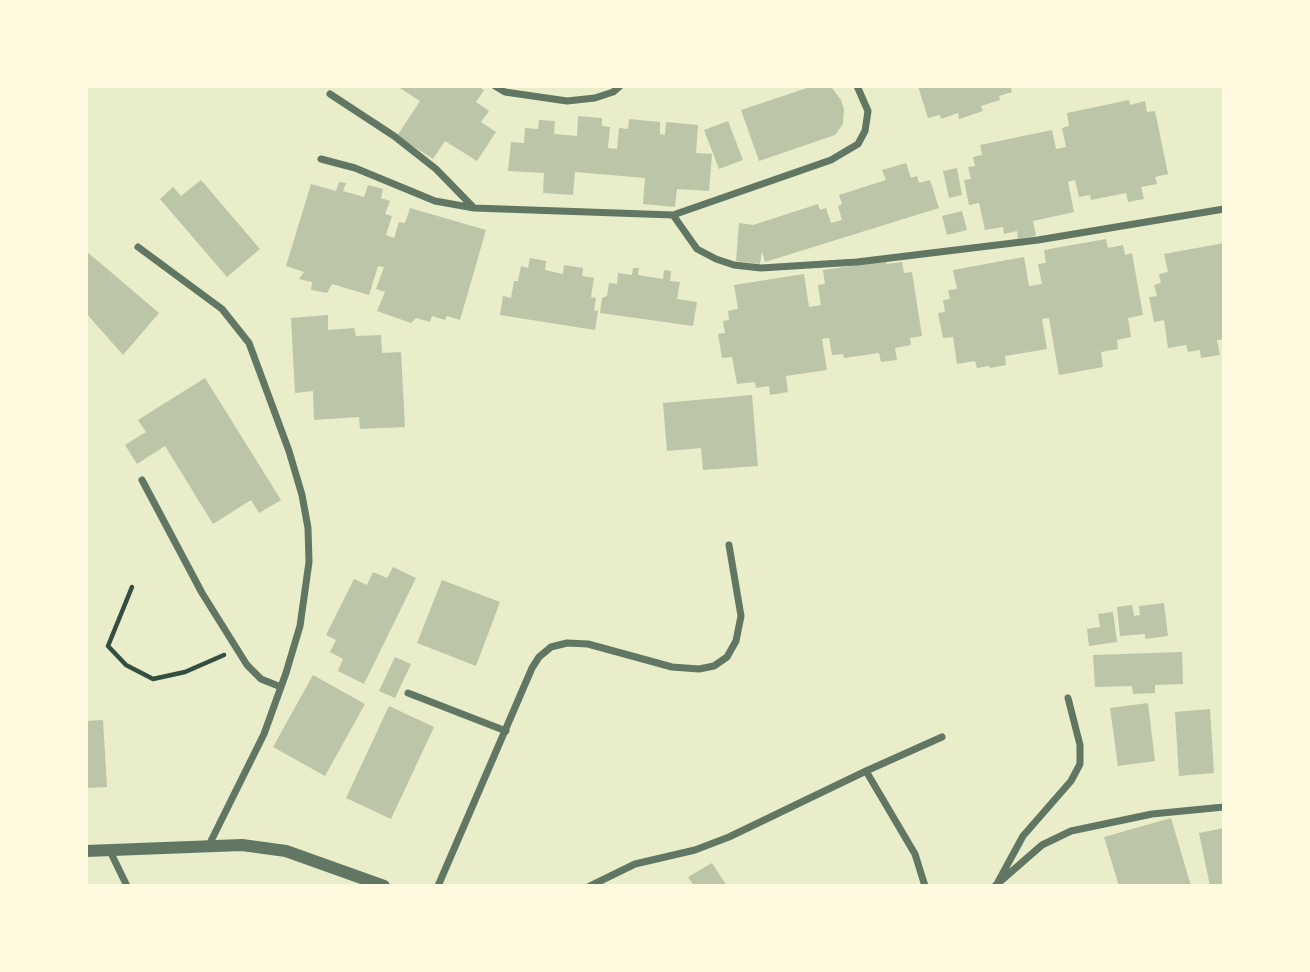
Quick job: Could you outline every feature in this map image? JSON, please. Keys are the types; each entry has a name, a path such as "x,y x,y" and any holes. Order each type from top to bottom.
{"street":[{"path":"495,86 505,92 567,101 595,98 613,92 620,86"},
{"path":"321,159 355,168 435,201 474,208 673,215 831,160 858,144 865,131 868,111 857,86"},
{"path":"330,94 394,136 436,169 474,208"},
{"path":"673,215 697,248 706,254 734,265 761,268 858,262 940,253 1038,240 1224,209"},
{"path":"138,247 208,297 236,325 248,343 289,451 308,528 309,562 300,626 281,687 264,734 209,845"},
{"path":"142,480 202,593 247,665 261,678 281,687"},
{"path":"438,886 539,657 551,647 567,643 588,644 672,667 699,669 714,666 727,657 736,641 741,616 729,545"},
{"path":"408,693 506,731"},
{"path":"996,886 1023,836 1071,781 1080,764 1080,745 1068,698"},
{"path":"590,886 635,864 695,850 729,837 942,737"},
{"path":"866,771 915,854 925,886"},
{"path":"996,886 1042,845 1071,831 1152,814 1224,807"},
{"path":"86,851 242,845 286,851 384,886"},
{"path":"108,849 127,886"}],"path":[{"path":"132,587 107,646 127,665 153,678 185,672 217,656 239,652"}],"building":[{"path":"397,86 477,86 484,90 476,102 489,111 481,122 496,132 477,161 445,141 433,159 397,136 420,101"},
{"path":"813,86 832,88 844,109 843,124 835,135 759,161 741,110"},
{"path":"918,86 1010,86 1012,92 999,96 1000,100 981,106 983,111 959,119 958,113 941,119 940,115 928,118"},
{"path":"1129,100 1130,105 1145,101 1147,112 1155,111 1168,174 1155,177 1157,184 1141,187 1144,199 1128,202 1126,193 1091,200 1090,195 1079,197 1075,180 1068,182 1074,212 1033,221 1036,236 1018,239 1017,231 1004,234 1003,227 985,230 979,203 969,205 964,180 971,179 968,167 975,166 973,157 982,155 980,145 1052,130 1056,149 1066,147 1062,128 1069,126 1067,113"},
{"path":"578,116 602,118 602,126 610,127 608,148 617,149 619,128 628,129 629,119 660,122 660,134 665,135 666,122 698,125 696,153 712,154 709,191 677,189 675,207 643,204 645,178 575,172 573,195 543,193 544,173 508,171 511,142 524,143 525,128 538,129 539,120 555,121 554,134 577,136"},
{"path":"728,121 743,160 719,169 704,130"},
{"path":"906,163 911,178 917,176 919,183 930,180 939,208 765,262 762,251 760,264 736,261 739,223 753,225 818,204 820,210 826,208 831,223 842,220 838,206 842,204 839,195 886,180 882,170"},
{"path":"957,168 962,195 949,198 943,171"},
{"path":"201,180 260,249 227,277 160,199 173,187 181,196"},
{"path":"339,182 346,183 343,191 364,197 368,185 383,189 381,198 390,201 385,214 392,216 386,235 394,238 399,222 405,223 410,208 486,230 460,320 447,316 445,320 432,316 430,322 416,318 411,323 377,311 385,292 376,289 384,267 378,266 369,295 332,284 327,293 311,290 312,282 299,279 304,272 286,266 311,184 336,191"},
{"path":"962,211 967,230 947,235 942,216"},
{"path":"1106,239 1108,248 1123,245 1125,255 1132,253 1143,315 1128,318 1131,337 1117,340 1118,349 1101,352 1103,367 1059,375 1049,318 1042,319 1047,349 1005,356 1006,365 990,368 977,368 975,361 957,364 953,337 943,338 938,313 945,312 943,300 950,299 948,290 957,289 953,270 1024,257 1029,286 1042,284 1038,264 1046,263 1044,250"},
{"path":"1224,243 1224,339 1217,340 1220,355 1201,358 1200,350 1188,352 1186,345 1168,348 1164,320 1154,322 1149,297 1157,296 1154,285 1161,283 1159,274 1168,272 1164,254"},
{"path":"86,251 159,313 123,355 86,313"},
{"path":"530,258 546,261 545,270 563,274 564,265 583,268 582,276 594,278 591,297 596,298 594,310 598,311 595,330 500,315 503,296 511,298 514,281 518,281 521,266 528,268"},
{"path":"886,261 887,264 902,262 904,273 912,272 922,336 910,338 911,345 895,348 897,360 881,362 879,353 844,358 843,354 832,355 829,338 822,339 827,370 786,376 788,392 770,395 769,386 756,388 755,382 737,384 732,357 722,358 718,334 725,333 723,321 729,320 728,311 738,309 734,285 804,274 809,307 821,305 818,285 825,284 823,270"},
{"path":"633,268 639,268 638,275 663,279 664,270 671,271 670,281 680,282 677,299 697,302 693,326 600,313 602,298 607,296 609,283 617,284 618,273 632,275"},
{"path":"328,315 328,330 354,328 356,336 381,335 382,353 401,352 405,427 360,429 359,417 314,420 313,391 295,393 291,318"},
{"path":"205,378 281,500 259,513 251,500 213,524 165,446 137,464 125,445 146,432 138,420"},
{"path":"752,395 758,466 703,470 701,448 667,451 663,403"},
{"path":"393,567 416,578 364,684 338,671 343,659 330,652 336,640 326,635 354,579 367,585 373,572 387,578"},
{"path":"442,580 500,602 476,666 417,643"},
{"path":"1164,603 1168,636 1145,639 1145,634 1120,636 1117,607 1132,605 1134,616 1140,615 1139,606"},
{"path":"1113,612 1117,642 1089,646 1087,629 1100,627 1098,614"},
{"path":"1182,652 1183,684 1155,685 1155,693 1133,694 1132,686 1095,687 1093,655"},
{"path":"395,657 411,664 395,698 379,691"},
{"path":"313,675 365,704 325,776 273,747"},
{"path":"1148,703 1155,761 1118,766 1110,708"},
{"path":"389,706 434,727 391,819 346,798"},
{"path":"1210,709 1214,773 1179,776 1175,712"},
{"path":"103,720 107,787 86,788 86,721"},
{"path":"1171,818 1191,886 1119,886 1104,837"},
{"path":"1224,828 1224,886 1210,886 1199,833"},
{"path":"712,863 727,886 694,886 688,877"}]}
